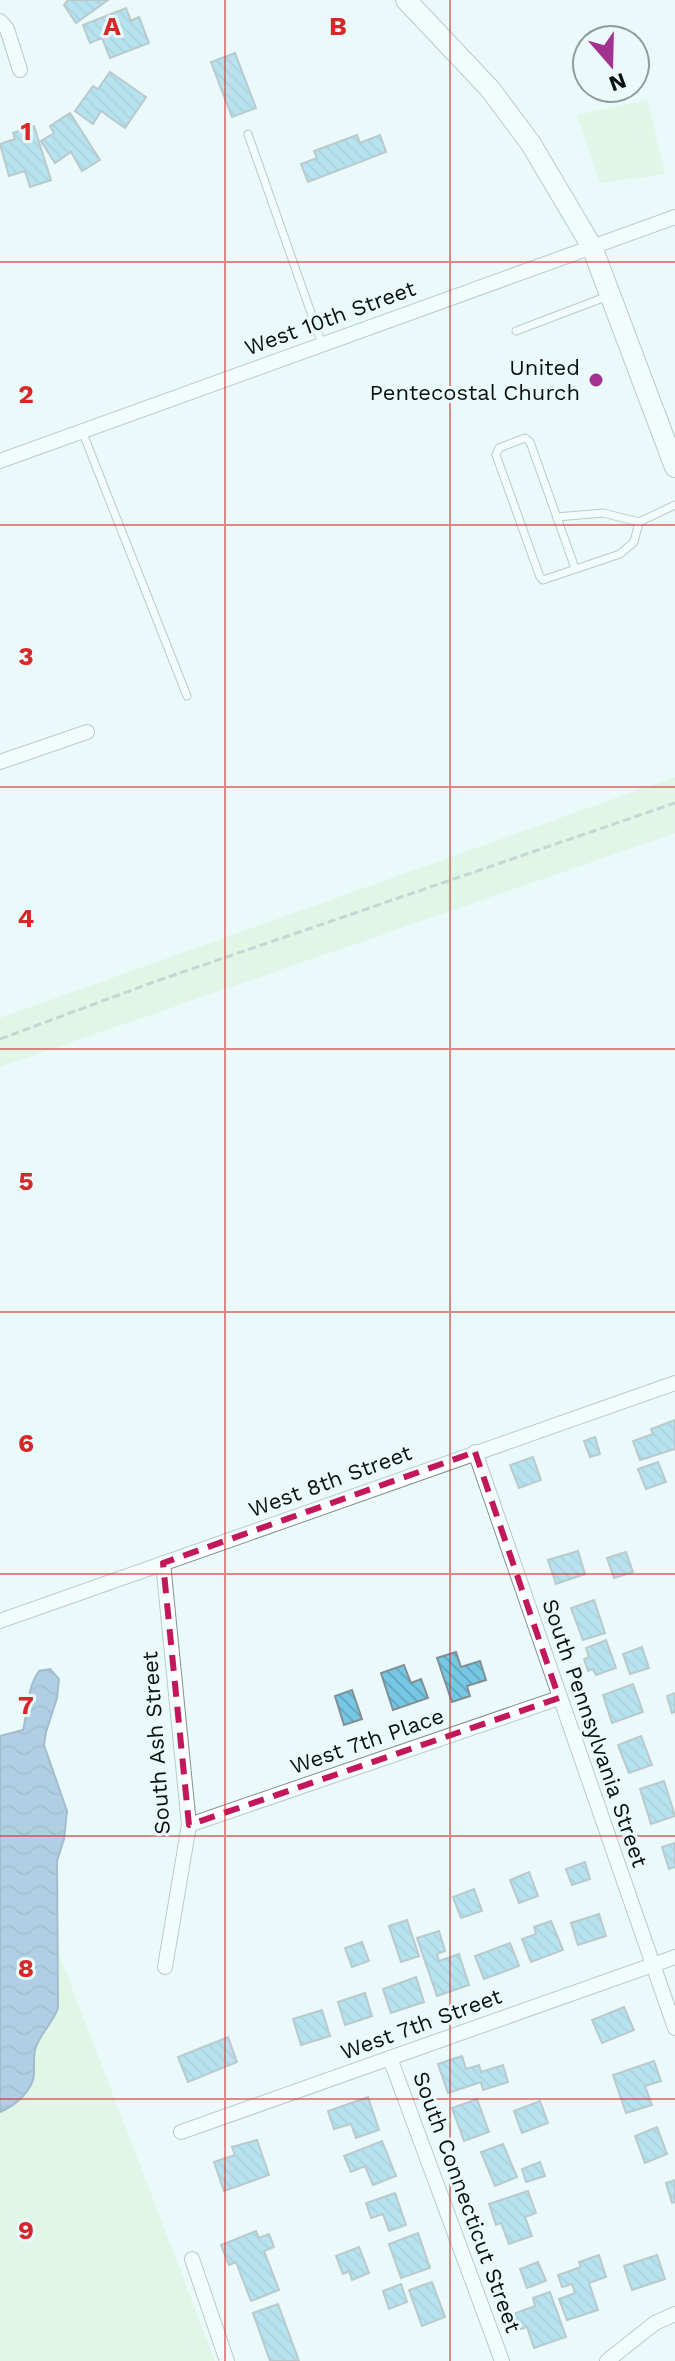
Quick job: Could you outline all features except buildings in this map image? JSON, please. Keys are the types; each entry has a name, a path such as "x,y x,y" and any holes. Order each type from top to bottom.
{"street":[{"path":"406,0 490,89 531,144 592,247 675,467"},
{"path":"0,21 7,29 20,70"},
{"name":"West 10th Street","path":"0,461 675,217"},
{"path":"0,762 87,732"},
{"name":"West 8th Street","path":"0,1621 675,1383"},
{"name":"South Pennsylvania Street","path":"475,1452 675,2028"},
{"name":"South Ash Street","path":"163,1563 189,1825 165,1967"},
{"name":"West 7th Place","path":"189,1825 559,1698"},
{"name":"West 7th Street","path":"181,2132 675,1957"},
{"name":"South Connecticut Street","path":"390,2058 502,2361"},
{"path":"192,2259 227,2361"},
{"path":"607,2361 655,2323 675,2314"}],"lane":[{"path":"248,134 322,344"},
{"path":"516,331 610,295"},
{"path":"82,431 187,696"},
{"path":"575,568 530,442 525,438 499,448 496,455 543,580 620,554 634,542 639,522"},
{"path":"557,517 603,513 639,522 675,505"}],"path":[{"path":"0,1039 151,983 675,803"}],"highlighted area":[{"path":"475,1452 559,1698 189,1825 163,1563"}],"green space":[{"path":"628,104 648,104 665,174 600,183 577,115"},
{"path":"675,777 675,833 0,1067 0,1018"},
{"path":"0,1800 215,2361 0,2361 0,2112 25,2093 34,2072 36,2046 55,2017"}],"water":[{"path":"50,1669 59,1679 44,1745 67,1811 64,1839 57,1861 58,2008 36,2048 33,2078 28,2090 12,2106 0,2112 0,1736 23,1730 35,1677 39,1671"}],"place":[{"name":"United Pentecostal Church","path":"596,380"}]}
